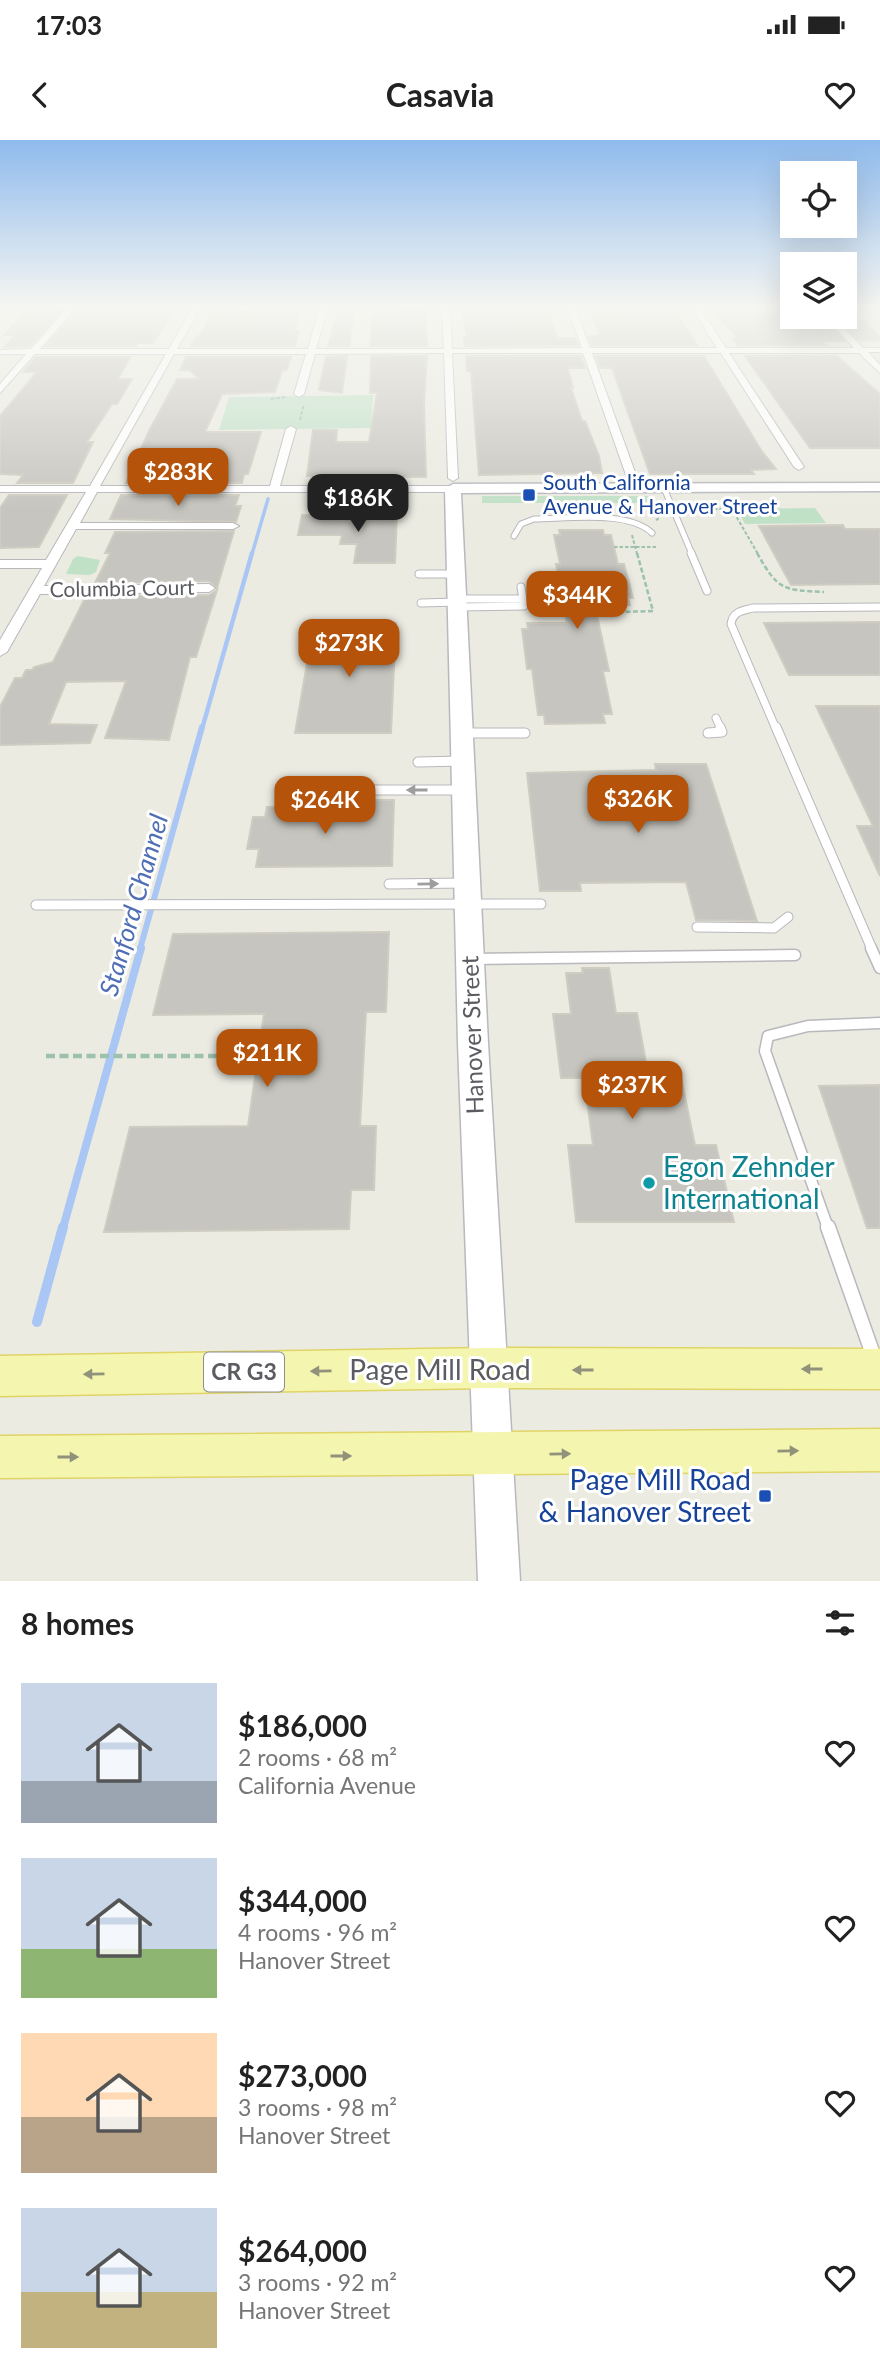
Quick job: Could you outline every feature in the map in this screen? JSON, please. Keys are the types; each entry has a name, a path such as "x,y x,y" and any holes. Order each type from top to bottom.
{"main road":[{"name":"Page Mill Road","path":"0,1376 487,1368 879,1369"},
{"path":"0,1457 880,1450"}],"street":[{"path":"0,390 14,374"},
{"path":"0,652 159,374"},
{"path":"299,394 304,374"},
{"name":"Hanover Street","path":"449,374 467,894 499,1581"},
{"path":"594,374 631,475"},
{"path":"739,374 799,467"},
{"path":"274,489 291,429"},
{"path":"0,489 274,489 453,483 664,488 880,487"},
{"path":"71,526 233,526"},
{"path":"0,564 50,564"},
{"name":"Columbia Court","path":"35,590 209,587"}],"lane":[{"path":"664,488 707,591"},
{"path":"514,536 516,528 523,522 534,519 635,520 652,533"},
{"path":"419,574 456,574"},
{"path":"421,603 523,602 520,587"},
{"path":"880,607 753,608 737,612 732,617 731,624 880,968"},
{"path":"708,733 722,733 716,718"},
{"path":"462,733 525,733"},
{"path":"418,762 463,761"},
{"path":"371,790 463,790"},
{"path":"388,884 541,904"},
{"path":"36,905 173,905 467,894"},
{"path":"696,928 774,928 788,917"},
{"path":"470,959 795,955"},
{"path":"879,1369 765,1051 768,1036 783,1028 880,1023"}],"path":[{"path":"291,429 304,427 299,423 305,400 310,394 299,394"},
{"path":"685,488 694,509 732,509 772,579 790,590 824,592"},
{"path":"614,547 657,547"},
{"path":"588,613 653,611"},
{"path":"46,1056 229,1056"}],"green space":[{"path":"373,395 371,428 219,430 229,397"},
{"path":"482,496 649,496 650,503 482,503"},
{"path":"815,508 826,523 745,524 737,509"},
{"path":"78,556 100,560 96,572 90,575 66,574 73,559"}],"building":[{"path":"35,374 121,374 118,379 132,379 117,404 112,404 87,442 93,442 73,483 17,483 23,475 0,474 0,416"},
{"path":"194,374 281,374 275,392 222,394 205,432 261,432 248,474 244,474 242,483 126,483 148,433 177,379 200,379"},
{"path":"322,374 345,374 342,393 319,390"},
{"path":"371,374 426,374 426,477 307,476 313,430 337,430 336,442 369,442 377,393 370,393"},
{"path":"471,374 570,374 571,388 582,421 585,421 599,456 602,473 479,475"},
{"path":"614,374 715,374 761,450 776,469 751,470 754,474 650,474"},
{"path":"758,374 858,374 880,394 880,448 810,448"},
{"path":"9,495 67,495 39,547 0,548 0,508"},
{"path":"121,495 239,495 235,506 241,506 236,522 110,519"},
{"path":"302,515 397,515 395,563 354,563 357,544 340,544 342,535 298,535"},
{"path":"843,525 845,529 880,529 880,584 791,585 759,526"},
{"path":"559,530 603,530 604,535 611,535 618,564 624,564 633,598 628,598 630,605 595,606 609,671 603,671 612,714 603,714 605,723 545,724 544,715 538,715 532,669 527,669 522,629 528,629 527,623 567,623 556,564 560,564 554,535 560,535"},
{"path":"234,531 217,588 209,581 95,583 110,553 105,553 115,532"},
{"path":"217,590 196,657 190,657 169,740 105,738 126,681 66,682 49,724 97,725 90,743 0,745 0,707 15,678 22,678 26,670 53,662 85,598 209,595"},
{"path":"880,622 880,675 789,675 764,623"},
{"path":"314,623 396,623 391,733 295,733"},
{"path":"816,706 880,706 880,876 857,826 873,826"},
{"path":"655,764 706,764 757,921 696,920 686,882 580,883 581,891 540,891 527,773 656,770"},
{"path":"375,800 394,800 392,866 256,867 259,849 247,849 253,817 265,817 267,807 374,807"},
{"path":"389,932 386,1012 366,1012 360,1126 376,1126 374,1190 351,1190 349,1229 104,1232 130,1127 248,1126 264,1014 153,1015 173,934"},
{"path":"582,968 609,968 616,1013 637,1013 647,1068 679,1068 695,1145 716,1145 734,1222 576,1222 568,1145 593,1145 584,1078 561,1078 553,1014 571,1014 566,973 583,973"},
{"path":"880,1085 880,1228 867,1228 819,1086"}],"waterway":[{"name":"Stanford Channel","path":"252,554 268,499"},
{"name":"Stanford Channel","path":"202,729 252,553"},
{"name":"Stanford Channel","path":"140,949 202,727"},
{"name":"Stanford Channel","path":"63,1228 141,948"},
{"name":"Stanford Channel","path":"37,1322 63,1227"}],"place":[{"name":"South California Avenue & Hanover Street","path":"529,495"},
{"name":"Egon Zehnder International","path":"649,1183"},
{"name":"Page Mill Road & Hanover Street","path":"765,1496"}]}
